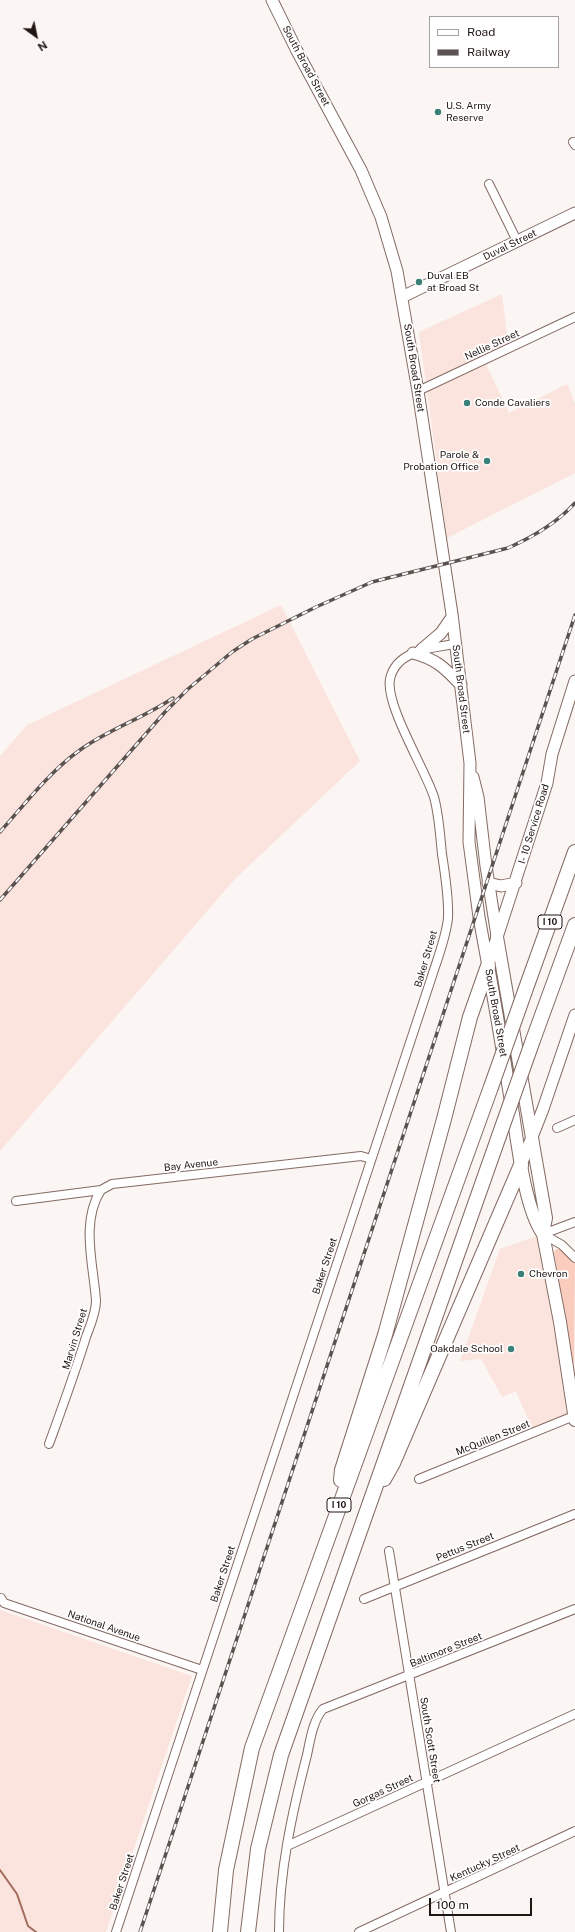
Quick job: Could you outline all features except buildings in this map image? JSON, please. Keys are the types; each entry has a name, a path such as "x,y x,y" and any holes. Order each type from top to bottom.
{"highway":[{"name":"I 10","path":"220,1932 226,1870 236,1816 252,1748 575,852"},
{"name":"I 10","path":"248,1932 258,1849 281,1755 364,1516 575,925"},
{"path":"339,1506 342,1470 385,1335 444,1119 470,1017 488,966"},
{"path":"364,1516 393,1463 521,1165"}],"main road":[{"name":"South Broad Street","path":"498,937 546,1218 543,1234 571,1369 575,1420"},
{"name":"South Broad Street","path":"488,966 521,1165 536,1225 543,1234"}],"street":[{"name":"South Broad Street","path":"272,0 297,51 345,137 368,184 391,247 402,297 418,391 452,617 470,763 478,797 488,883 498,937"},
{"path":"489,184 517,241"},
{"name":"Duval Street","path":"402,297 575,214"},
{"name":"Nellie Street","path":"418,391 575,317"},
{"path":"452,617 440,633 417,652 438,662 461,685"},
{"name":"Baker Street","path":"116,1932 370,1159 431,979 448,919 448,900 434,798 428,781 392,701 389,688 390,678 394,669 401,661 417,652 455,644"},
{"name":"I- 10 Service Road","path":"488,966 547,783 552,754 575,681"},
{"name":"South Broad Street","path":"470,763 469,842 479,917 488,966"},
{"path":"488,883 501,886 516,882"},
{"path":"521,1165 532,1138 575,1015"},
{"path":"557,1128 575,1120"},
{"name":"Bay Avenue","path":"16,1201 101,1190 112,1184 119,1183 361,1156 370,1159"},
{"name":"Marvin Street","path":"49,1444 74,1377 96,1303 89,1244 90,1225 97,1197 101,1190"},
{"path":"543,1234 575,1222"},
{"path":"543,1234 562,1245 575,1258"},
{"name":"McQuillen Street","path":"419,1479 574,1416"},
{"name":"Pettus Street","path":"364,1599 575,1514"},
{"name":"South Scott Street","path":"389,1551 451,1932"},
{"name":"National Avenue","path":"1,1598 4,1603 202,1670"},
{"name":"Baltimore Street","path":"287,1846 296,1797 319,1713 323,1709 575,1609"},
{"name":"Gorgas Street","path":"287,1846 575,1714"},
{"name":"Kentucky Street","path":"359,1932 575,1831"},
{"path":"279,1932 287,1846"}],"shaded area":[{"path":"502,294 509,352 486,364 509,413 567,384 575,404 575,473 447,538 419,332"},
{"path":"281,605 360,761 234,880 0,1151 0,756 27,725"},
{"path":"543,1234 568,1371 575,1367 575,1416 534,1433 516,1391 502,1397 481,1359 460,1361 500,1249"},
{"path":"556,1249 560,1249 575,1263 574,1363 572,1363 554,1252"},
{"path":"0,1610 192,1676 106,1932 0,1932"}],"waterway":[{"path":"0,1870 17,1894 28,1926 36,1932"}],"railway":[{"path":"0,900 165,712 188,689 232,652 252,639 316,607 372,582 508,548 544,529 575,503"},
{"path":"140,1932 575,615"},
{"path":"0,832 58,768 80,750 173,698"}],"place":[{"name":"U.S. Army Reserve","path":"438,112"},
{"name":"Duval EB at Broad St","path":"419,282"},
{"name":"Conde Cavaliers","path":"467,403"},
{"name":"Parole & Probation Office","path":"487,461"},
{"name":"Chevron","path":"521,1274"},
{"name":"Oakdale School","path":"511,1349"}]}
